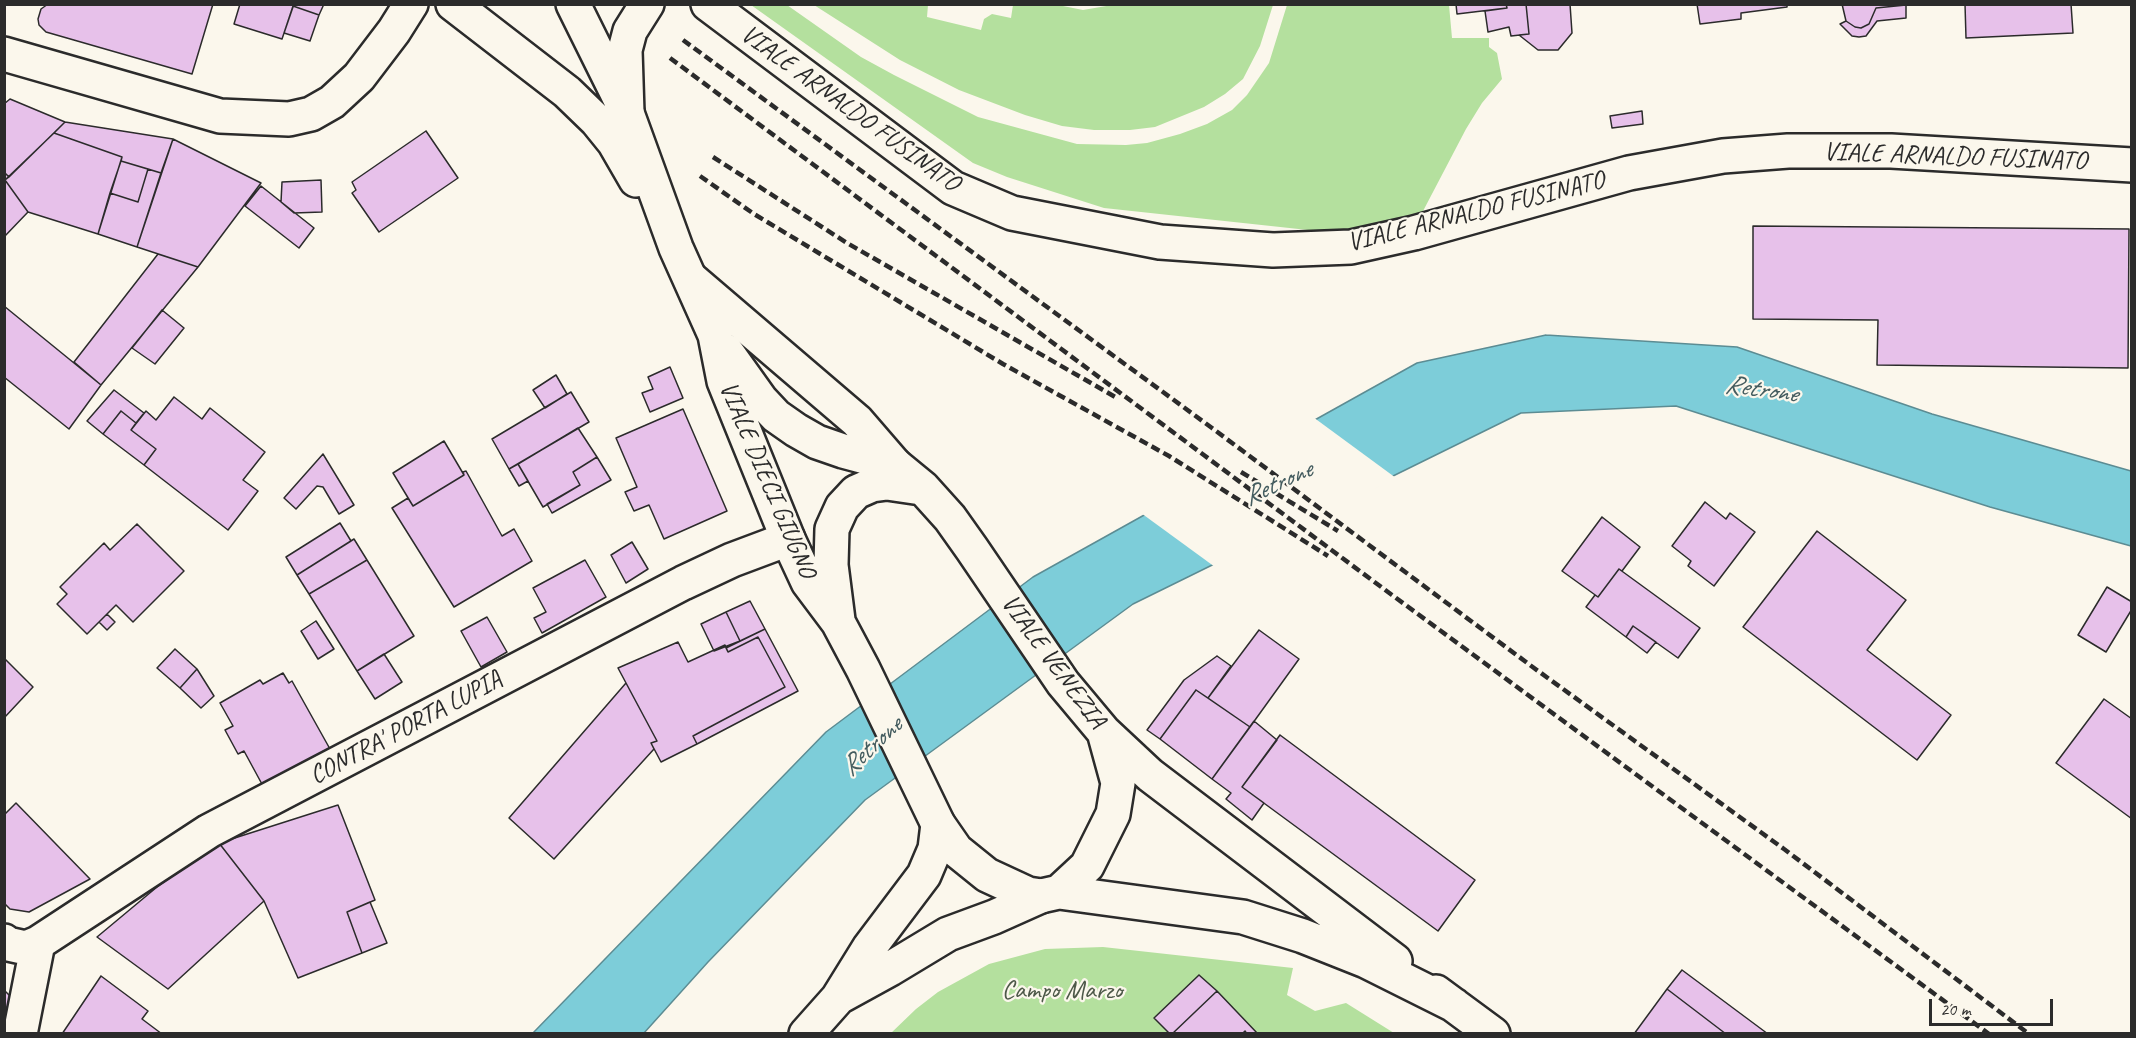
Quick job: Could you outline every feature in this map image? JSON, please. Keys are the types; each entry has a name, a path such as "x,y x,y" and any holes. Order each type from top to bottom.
{"street":[{"path":"4,54 220,116 289,118 311,114 332,102 359,77 411,4"},
{"name":"VIALE DIECI GIUGNO","path":"453,4 567,93 597,121 614,142 676,248 715,335 761,400 776,416 817,442 895,465"},
{"name":"VIALE DIECI GIUGNO","path":"573,4 627,113 676,248"},
{"path":"627,113 625,50 630,30 647,4"},
{"name":"VIALE ARNALDO FUSINATO","path":"708,4 953,188 1012,213 1160,242 1272,250 1351,247 1414,233 1629,173 1723,156 1788,151 1891,151 2132,165"},
{"name":"VIALE VENEZIA","path":"691,279 857,421 895,465 923,488 950,518 1063,683 1104,732 1150,775 1493,1034"},
{"name":"VIALE DIECI GIUGNO","path":"715,335 724,381 788,539 808,582 838,622 864,669 938,824 956,850 987,875 1022,892 1050,894"},
{"path":"838,622 831,565 832,529 842,507 856,492 872,485 887,483 923,488"},
{"name":"CONTRA' PORTA LUPIA","path":"38,944 209,831 683,583 732,560 788,539"},
{"path":"838,998 948,934 1050,894 1087,866 1113,814 1118,783 1104,732"},
{"path":"806,1034 838,998 869,948 924,875 935,849 938,824"},
{"name":"VIALE VENEZIA","path":"1050,894 1243,917 1303,936 1366,961 1454,1005"},
{"path":"4,941 26,948 38,944 20,1034"}],"green space":[{"path":"1118,4 1273,5 1260,46 1243,79 1225,94 1204,107 1155,127 1094,130 1062,126 1025,115 959,90 900,60 814,5 928,5 927,17 981,30 984,19 992,14 1011,18 1013,5 1058,5 1083,10"},
{"path":"751,5 787,5 861,57 978,117 1077,144 1147,143 1207,124 1232,110 1247,95 1269,63 1287,5 1449,5 1452,38 1489,38 1489,47 1497,53 1502,79 1482,103 1466,129 1422,213 1345,234 1104,208 1007,177 973,163"},
{"name":"Campo Marzo","path":"1103,947 1293,968 1287,995 1315,1011 1346,1003 1394,1033 890,1034 938,992 989,964 1045,949"}],"water":[{"name":"Retrone","path":"1546,335 1737,347 1932,414 2131,471 2131,546 1990,507 1676,406 1521,413 1133,604 865,800 708,962 644,1033 532,1034 826,732 1033,577 1417,363"}],"pier":[{"path":"1313,417 1396,478 1215,567 1141,513"}],"building":[{"path":"48,4 213,4 192,74 46,32 39,25 38,19 41,9"},
{"path":"240,4 294,4 282,39 234,24"},
{"path":"294,4 324,4 319,15 293,6"},
{"path":"1456,4 1506,4 1507,8 1457,14"},
{"path":"1506,4 1526,4 1529,34 1511,36 1509,27 1488,32 1485,11 1507,8"},
{"path":"1526,4 1570,4 1572,33 1558,50 1538,50 1519,35 1529,34"},
{"path":"1697,4 1787,4 1787,7 1741,13 1741,19 1700,24"},
{"path":"1842,4 1906,5 1876,8 1869,24 1861,28 1846,21"},
{"path":"1965,4 2071,4 2073,33 1966,38"},
{"path":"1906,5 1906,18 1877,21 1866,36 1852,36 1840,24 1846,21 1861,28 1869,24 1876,8"},
{"path":"293,6 319,15 310,41 284,33"},
{"path":"10,99 65,122 9,177 4,172 4,104"},
{"path":"1642,111 1643,124 1612,128 1610,116"},
{"path":"65,122 173,139 161,173 121,161 122,157 54,133"},
{"path":"426,131 458,178 379,232 352,193 356,190 352,182"},
{"path":"54,133 122,157 98,234 28,212 5,180"},
{"path":"173,139 261,183 198,267 137,247"},
{"path":"121,161 148,169 138,202 110,193"},
{"path":"148,169 161,173 137,247 98,234 110,193 138,202"},
{"path":"4,172 9,177 5,180 28,212 4,237"},
{"path":"321,180 322,212 294,213 281,202 282,182"},
{"path":"261,186 314,228 299,248 245,206"},
{"path":"1753,226 2129,229 2128,368 1877,365 1878,320 1753,319"},
{"path":"158,254 198,267 101,385 74,362"},
{"path":"4,306 101,385 69,429 4,377"},
{"path":"162,310 184,328 155,364 132,348"},
{"path":"670,367 683,398 650,412 642,393 653,389 648,377"},
{"path":"556,375 567,394 545,408 533,390"},
{"path":"114,390 144,413 136,423 121,411 103,434 87,421"},
{"path":"571,392 589,422 509,469 492,439"},
{"path":"174,397 202,419 210,408 265,452 243,480 258,491 228,530 144,465 156,449 131,430 146,411 156,420"},
{"path":"683,409 727,511 664,539 649,505 634,511 625,492 637,487 616,438"},
{"path":"121,411 136,423 131,430 156,449 144,465 103,434"},
{"path":"578,428 597,457 573,472 580,485 543,507 518,464"},
{"path":"444,441 464,475 413,506 393,473"},
{"path":"323,454 354,505 339,514 323,487 317,486 296,509 284,498"},
{"path":"597,457 611,480 552,513 547,504 580,485 573,472"},
{"path":"518,464 528,481 519,486 509,469"},
{"path":"466,471 502,536 514,529 532,561 454,607 392,508 408,498 413,506 464,475 463,472"},
{"path":"1705,502 1726,519 1730,513 1755,532 1714,586 1688,566 1691,561 1672,546"},
{"path":"1602,517 1640,547 1622,571 1619,569 1598,597 1562,571"},
{"path":"340,523 351,541 297,575 286,557"},
{"path":"137,524 184,571 133,622 116,605 87,634 57,604 67,594 60,587 104,543 110,550"},
{"path":"1817,531 1906,600 1867,650 1951,715 1917,760 1743,627"},
{"path":"354,539 367,560 309,594 297,575"},
{"path":"632,542 648,569 626,583 611,555"},
{"path":"367,560 414,636 357,671 309,594"},
{"path":"585,560 606,597 542,633 534,618 546,612 533,588"},
{"path":"1619,569 1700,628 1678,658 1633,626 1626,637 1586,607 1595,595 1598,597"},
{"path":"2107,587 2132,602 2132,609 2106,652 2078,635"},
{"path":"750,601 765,629 740,641 726,612"},
{"path":"726,612 740,641 714,651 701,624"},
{"path":"107,614 115,622 107,630 99,622"},
{"path":"487,617 507,652 481,667 461,631"},
{"path":"316,621 334,649 318,659 301,631"},
{"path":"1633,626 1656,642 1647,653 1626,637"},
{"path":"765,629 798,691 697,744 693,736 785,687 758,637 728,652 726,648"},
{"path":"1259,630 1299,659 1250,727 1208,698"},
{"path":"758,637 785,687 693,736 697,744 661,762 651,743 657,741 618,668 678,642 688,662 725,645 728,652"},
{"path":"175,649 197,669 180,688 157,668"},
{"path":"384,654 402,682 375,699 357,671"},
{"path":"1217,656 1231,666 1208,698 1196,690 1160,739 1147,730 1184,680"},
{"path":"4,658 33,687 4,718"},
{"path":"197,669 214,696 201,708 180,688"},
{"path":"283,673 289,683 292,681 330,749 263,786 244,751 238,754 225,730 233,726 220,703 260,680 263,684"},
{"path":"626,683 657,741 651,743 654,749 554,859 509,818"},
{"path":"1196,690 1250,727 1212,779 1160,739"},
{"path":"2104,699 2132,719 2132,819 2056,763"},
{"path":"1254,721 1277,740 1242,787 1264,803 1252,820 1226,799 1231,793 1212,779"},
{"path":"1280,735 1475,880 1438,931 1242,787"},
{"path":"16,803 90,879 29,912 10,909 4,903 4,815"},
{"path":"338,805 375,900 347,912 362,953 298,978 264,901 219,843"},
{"path":"219,843 264,901 168,989 97,937 157,887"},
{"path":"370,902 387,943 362,953 347,912"},
{"path":"1682,970 1768,1034 1726,1034 1667,989"},
{"path":"1199,975 1217,991 1170,1034 1154,1018"},
{"path":"101,976 148,1011 142,1019 162,1034 62,1034"},
{"path":"1667,989 1726,1034 1634,1034"},
{"path":"4,990 22,1008 4,1034"},
{"path":"1217,991 1258,1034 1247,1034 1245,1031 1242,1034 1172,1034"}],"railway":[{"path":"683,40 1212,428 1534,668 1784,849 2029,1034"},
{"path":"670,58 1392,595 1989,1034"},
{"path":"713,157 847,243 1117,398"},
{"path":"700,176 754,214 1003,364 1169,456 1328,556"},
{"path":"1241,472 1338,531"}]}
